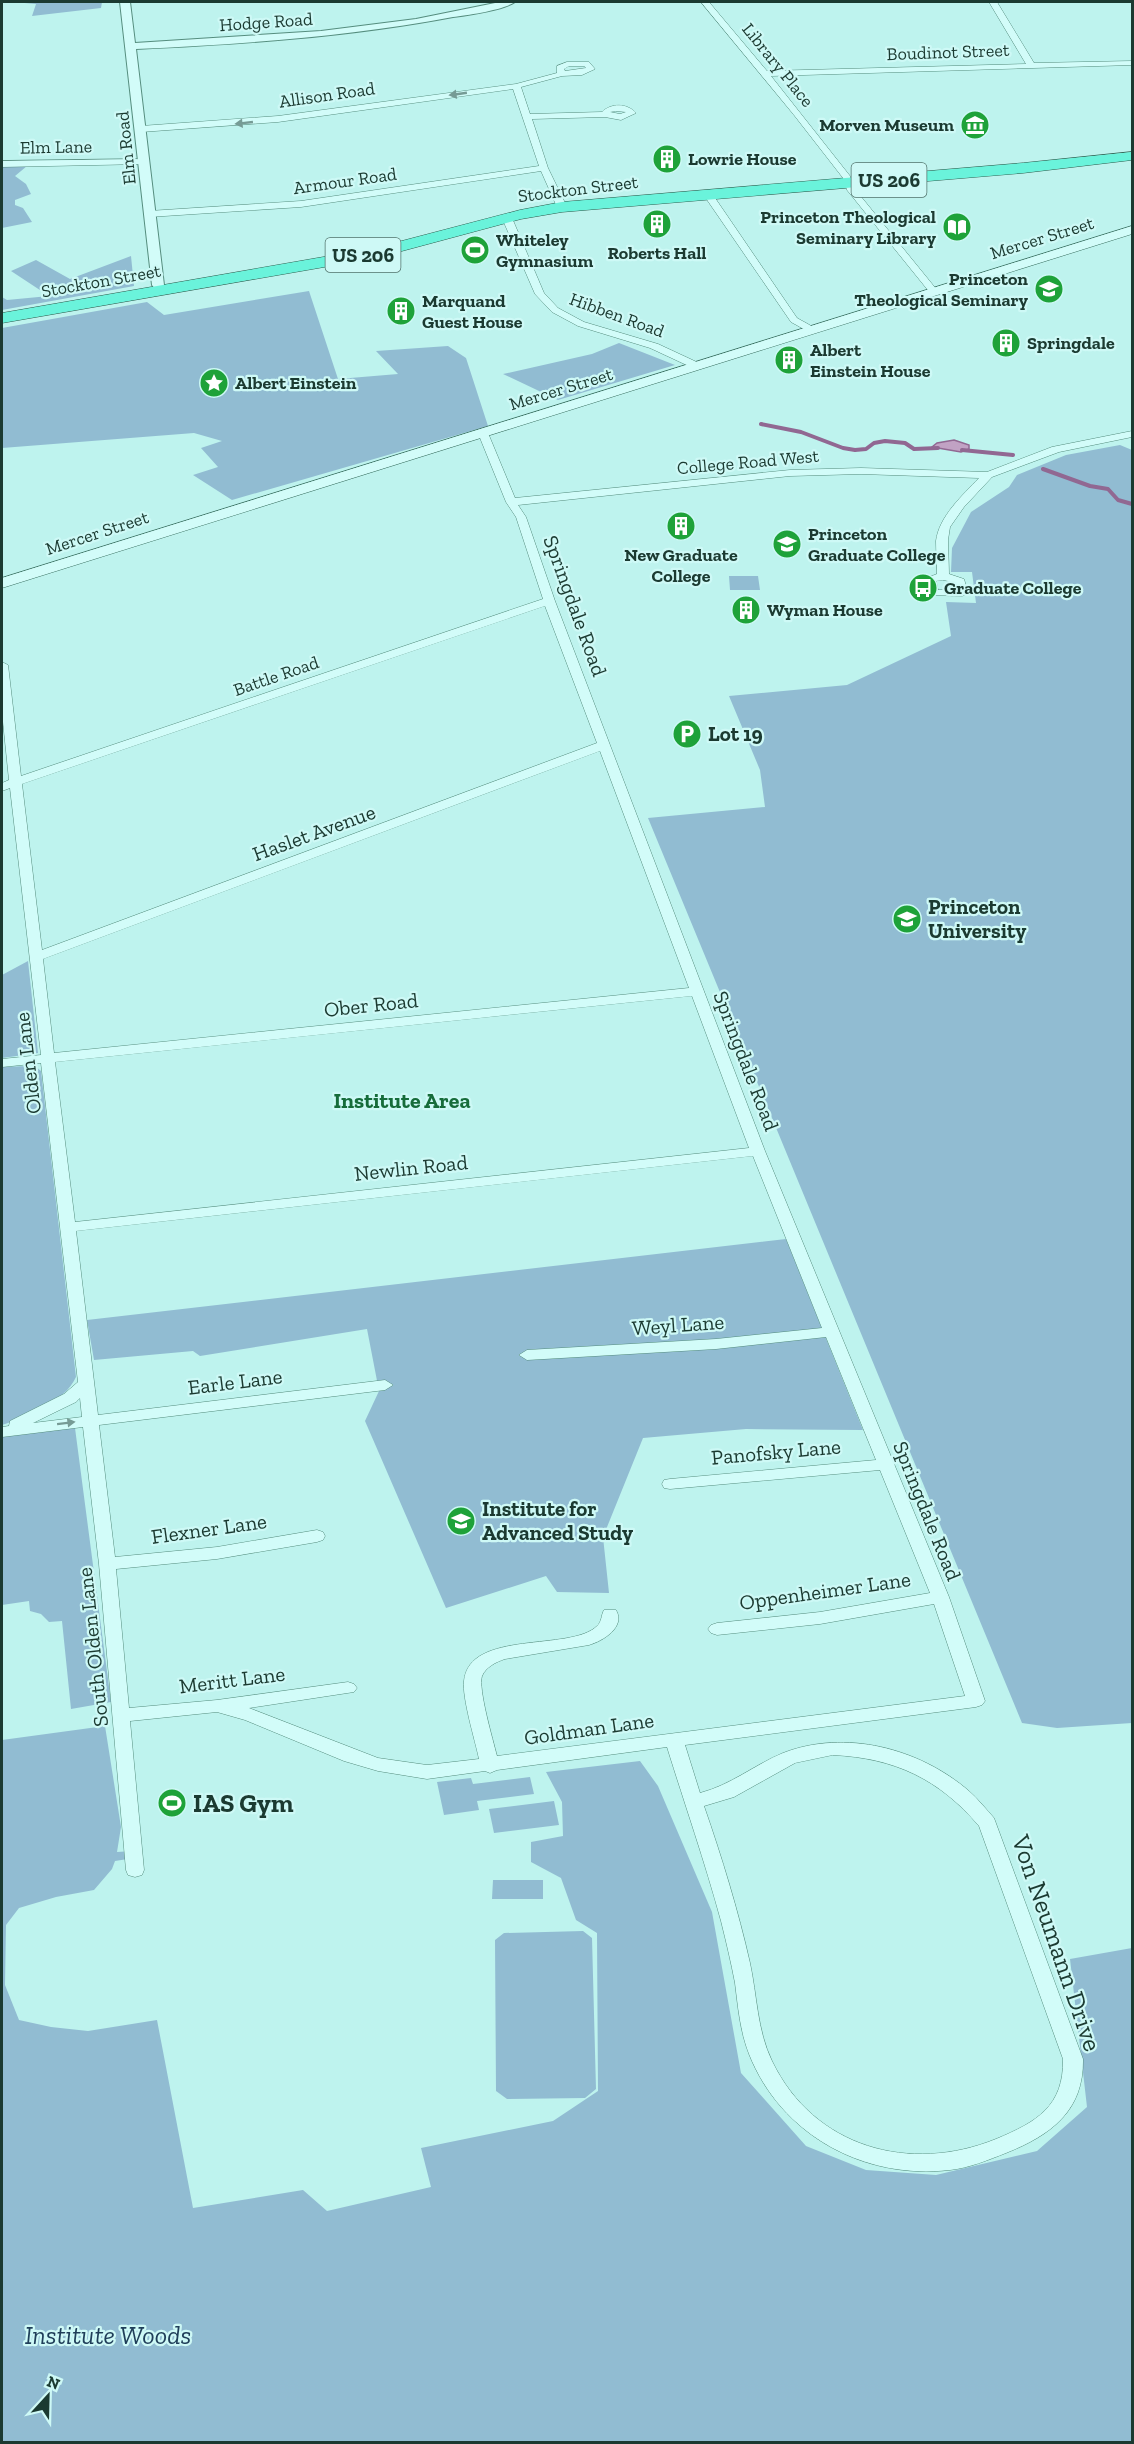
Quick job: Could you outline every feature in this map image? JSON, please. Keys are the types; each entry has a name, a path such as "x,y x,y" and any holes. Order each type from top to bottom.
{"highway":[{"name":"Stockton Street","path":"2,318 400,248 507,218 562,207 1132,156"}],"main road":[{"name":"Mercer Street","path":"2,583 1132,230"}],"street":[{"name":"Elm Road","path":"124,2 158,285 162,291"},
{"name":"Hodge Road","path":"130,46 242,41 343,32 423,21 510,2"},
{"name":"Library Place","path":"705,2 765,74 849,183 850,188 934,292"},
{"path":"993,2 1031,66"},
{"name":"Boudinot Street","path":"765,74 1132,63"},
{"name":"Allison Road","path":"141,129 260,121 516,86 562,74"},
{"path":"516,86 544,168 562,207"},
{"path":"527,117 604,114"},
{"name":"Elm Lane","path":"3,164 144,161"},
{"name":"Armour Road","path":"149,214 290,205 544,168"},
{"path":"708,194 794,320 812,330"},
{"name":"Hibben Road","path":"507,218 540,294 555,310 580,324 654,346 698,366"},
{"name":"Springdale Road","path":"483,433 511,502 521,517 549,600 758,1151 940,1597 976,1701"},
{"path":"943,577 942,549 945,527 960,505 988,475 1056,449 1132,434"},
{"name":"College Road West","path":"511,502 790,473 861,471 988,475"},
{"name":"Battle Road","path":"8,786 549,600"},
{"name":"Olden Lane","path":"2,665 8,786 37,957 89,1420"},
{"name":"Haslet Avenue","path":"37,957 604,745"},
{"name":"Ober Road","path":"2,1063 698,992"},
{"name":"Newlin Road","path":"69,1227 758,1151"},
{"name":"Weyl Lane","path":"527,1355 716,1344 831,1332"},
{"path":"2,1431 70,1398 85,1384"},
{"name":"Earle Lane","path":"2,1431 385,1385"},
{"name":"South Olden Lane","path":"89,1420 108,1564 135,1870"},
{"name":"Panofsky Lane","path":"669,1484 886,1464"},
{"name":"Flexner Lane","path":"108,1564 217,1553 317,1536"},
{"name":"Oppenheimer Lane","path":"717,1629 820,1618 940,1597"},
{"path":"490,1766 471,1685 472,1676 480,1665 492,1656 589,1639 601,1634 608,1627 610,1614"},
{"name":"Meritt Lane","path":"122,1715 217,1706 348,1688"},
{"name":"Goldman Lane","path":"217,1706 243,1711 270,1720 351,1757 387,1767 427,1772 490,1766 976,1701"},
{"name":"Von Neumann Drive","path":"674,1740 693,1802 725,1902 742,1971 748,2015 762,2062 780,2094 808,2124 837,2145 872,2157 910,2164 951,2162 994,2148 1035,2130 1061,2107 1073,2082 1073,2059 987,1822 962,1796 933,1775 904,1762 849,1749 820,1749 790,1758 727,1792 693,1802"}],"green space":[{"path":"13,2 102,2 101,8 32,16 36,4"},
{"path":"2,166 27,166 15,176 26,184 31,194 15,200 15,205 23,208 32,222 2,228"},
{"path":"131,256 134,286 2,310 2,297 7,300 49,296 11,271 36,260 70,279"},
{"path":"309,291 338,379 398,374 376,351 448,346 466,358 488,426 232,500 193,475 218,467 201,448 222,441 194,433 2,448 2,328 147,302 164,315"},
{"path":"619,343 675,365 558,400 503,374 592,354"},
{"name":"Princeton University","path":"1120,445 1132,450 1132,1723 1057,1728 1022,1723 648,818 765,807 760,770 729,696 847,685 951,636 946,602 976,603 972,572 951,572 952,548 971,512 1009,487 1017,475 1066,455"},
{"path":"729,576 758,576 760,590 730,590"},
{"path":"28,961 38,1053 2,1058 2,975"},
{"path":"2,1067 36,1067 41,1071 76,1377 54,1402 2,1425"},
{"path":"786,1239 863,1430 746,1429 643,1438 603,1537 609,1593 557,1592 546,1576 446,1608 365,1421 379,1391 367,1329 200,1356 193,1351 94,1360 87,1320"},
{"path":"75,1428 111,1702 71,1709 62,1621 49,1622 41,1614 30,1611 29,1601 2,1605 2,1437"},
{"name":"Institute Woods","path":"105,1726 121,1827 117,1852 133,1851 134,1858 115,1861 112,1869 94,1890 56,1897 19,1908 6,1925 5,1985 19,2020 51,2027 88,2031 157,2020 193,2208 303,2190 327,2211 431,2187 421,2148 553,2121 598,2091 597,1933 576,1920 561,1878 531,1862 531,1842 563,1836 562,1802 546,1772 640,1761 658,1786 712,1912 741,2073 806,2146 866,2170 936,2175 1037,2151 1087,2107 1070,1959 1132,1948 1132,2442 2,2442 2,1740"},
{"path":"530,1777 534,1794 477,1801 479,1810 444,1815 437,1782 471,1778 473,1784"},
{"path":"554,1801 559,1825 494,1833 489,1809"},
{"path":"493,1880 543,1880 543,1899 492,1899"},
{"path":"583,1931 592,1938 596,2089 585,2098 507,2099 496,2091 495,1940 504,1933"}],"shaded area":[{"path":"954,440 969,445 969,449 961,452 932,447 937,443"}],"waterway":[{"path":"761,424 801,432 843,448 855,450 866,449 874,443 885,441 905,443 914,449 938,448"},
{"path":"962,450 1013,455"},
{"path":"1043,469 1090,486 1108,489 1118,500 1132,504"}],"place":[{"name":"Morven Museum","path":"975,125"},
{"name":"Lowrie House","path":"667,159"},
{"name":"Roberts Hall","path":"657,224"},
{"name":"Princeton Theological Seminary Library","path":"957,227"},
{"name":"Whiteley Gymnasium","path":"475,250"},
{"name":"Princeton Theological Seminary","path":"1049,289"},
{"name":"Marquand Guest House","path":"401,311"},
{"name":"Springdale","path":"1006,343"},
{"name":"Albert Einstein House","path":"789,360"},
{"name":"Albert Einstein","path":"214,383"},
{"name":"New Graduate College","path":"681,526"},
{"name":"Princeton Graduate College","path":"787,544"},
{"name":"Graduate College","path":"923,588"},
{"name":"Wyman House","path":"746,610"},
{"name":"Lot 19","path":"687,734"},
{"name":"Princeton University","path":"907,919"},
{"name":"Institute for Advanced Study","path":"461,1521"},
{"name":"IAS Gym","path":"172,1803"}],"district":[{"name":"Institute Area","path":"402,1100"}]}
